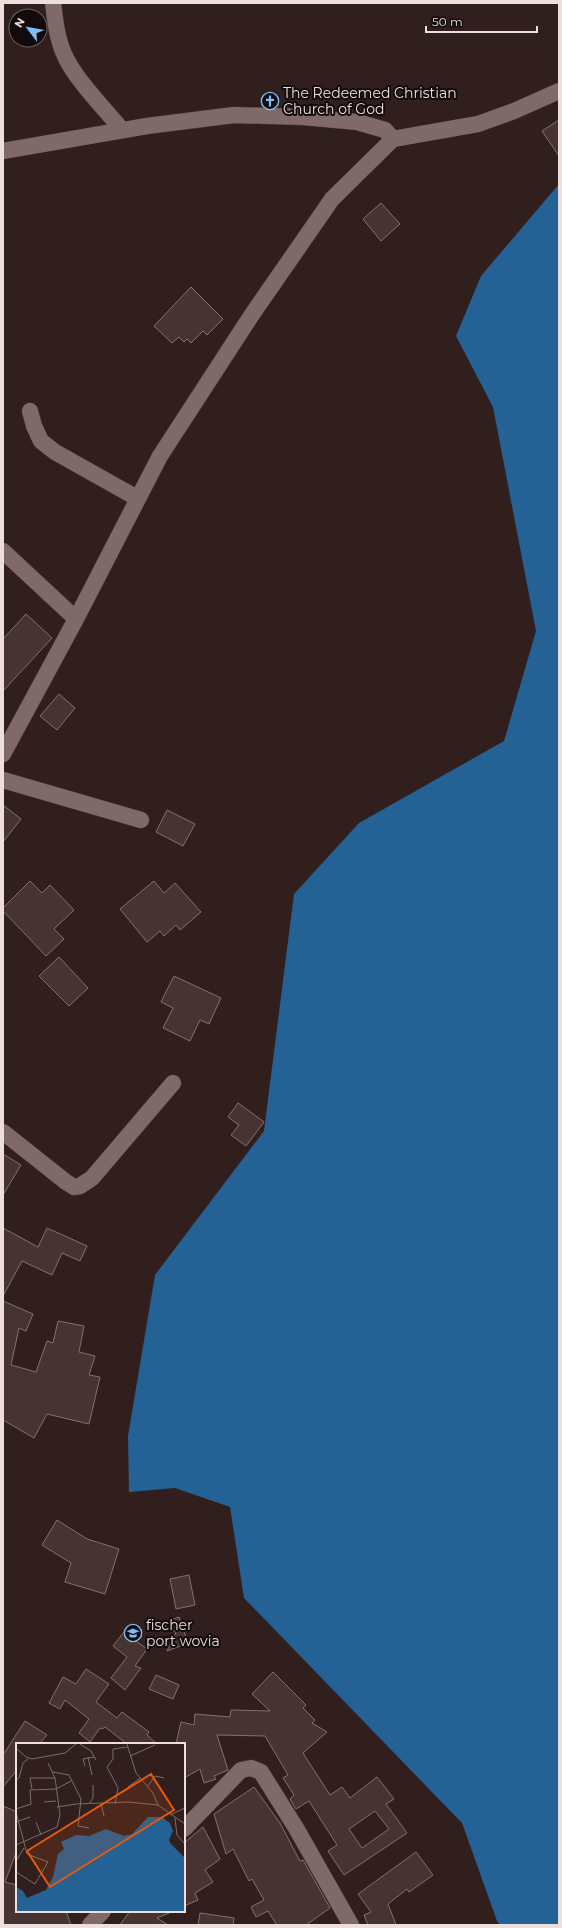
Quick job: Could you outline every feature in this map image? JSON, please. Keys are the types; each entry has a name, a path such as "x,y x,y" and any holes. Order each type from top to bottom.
{"street":[{"path":"53,3 56,26 64,54 73,70 122,130"},
{"path":"3,754 76,619 137,498 160,456 319,216 342,188 393,138 478,124 514,111 559,91"},
{"path":"3,151 122,130 234,115 303,117 356,122 385,130 393,138"},
{"path":"30,411 34,426 41,441 55,452 137,498"},
{"path":"3,551 76,619"},
{"path":"3,780 141,820"},
{"path":"3,1132 66,1182 74,1187 80,1186 92,1178 173,1083"},
{"path":"185,1828 242,1770 251,1768 261,1772 296,1828 351,1925"},
{"path":"90,1925 103,1912"}],"water":[{"path":"559,184 559,1925 500,1925 497,1921 462,1823 244,1598 230,1507 175,1488 129,1492 128,1436 155,1275 264,1131 294,894 359,823 504,741 536,631 493,407 456,336 481,276"}],"building":[{"path":"559,120 559,156 542,131"},
{"path":"381,203 400,224 381,241 363,219"},
{"path":"191,287 223,319 207,335 203,331 191,343 187,339 184,342 179,337 172,343 154,326"},
{"path":"26,614 52,638 3,691 3,639"},
{"path":"59,694 75,708 57,730 40,716"},
{"path":"3,805 21,819 3,842"},
{"path":"167,810 195,824 183,846 156,832"},
{"path":"30,881 42,893 50,885 74,910 54,929 64,939 46,956 3,911 3,908"},
{"path":"154,881 164,893 175,883 201,912 180,930 176,925 164,936 160,931 147,942 120,909"},
{"path":"59,957 88,988 69,1006 39,976"},
{"path":"174,976 221,998 209,1024 200,1020 190,1041 163,1028 173,1008 161,1002"},
{"path":"238,1103 264,1122 246,1146 231,1135 239,1125 228,1117"},
{"path":"3,1154 21,1165 3,1195"},
{"path":"3,1228 38,1247 47,1228 87,1246 80,1261 62,1253 52,1275 22,1261 3,1296"},
{"path":"3,1301 33,1314 26,1331 19,1328 11,1365 36,1372 47,1341 53,1343 58,1321 84,1326 79,1352 95,1356 89,1375 100,1377 89,1424 47,1414 34,1438 3,1420"},
{"path":"57,1520 87,1539 119,1549 105,1594 65,1582 71,1563 42,1545"},
{"path":"189,1575 195,1605 176,1609 170,1579"},
{"path":"179,1617 188,1643 167,1651 176,1632 161,1624"},
{"path":"124,1632 147,1649 135,1666 141,1668 125,1690 111,1678 127,1657 113,1646"},
{"path":"86,1669 109,1684 96,1702 117,1718 122,1712 149,1732 147,1735 156,1743 126,1743 105,1727 102,1729 100,1728 90,1742 79,1733 89,1719 65,1700 60,1709 49,1703 63,1677 76,1684"},
{"path":"273,1672 306,1705 303,1708 315,1720 312,1723 327,1732 303,1753 330,1795 342,1787 350,1798 377,1777 394,1799 386,1804 407,1833 344,1875 328,1851 337,1845 309,1801 296,1809 290,1799 294,1795 283,1778 288,1775 265,1736 217,1735 228,1770 214,1776 216,1779 204,1783 200,1769 185,1777 185,1743 176,1743 181,1722 194,1725 195,1714 230,1717 231,1710 270,1711 252,1694","holes":["375,1811 389,1829 362,1848 349,1829"]},
{"path":"156,1675 179,1685 173,1699 149,1689"},
{"path":"25,1721 47,1735 40,1743 16,1743 16,1771 3,1787 3,1755"},
{"path":"254,1787 280,1823 300,1861 303,1860 330,1908 306,1925 277,1925 268,1911 256,1917 251,1907 264,1900 252,1879 249,1881 233,1849 226,1854 214,1814"},
{"path":"3,1806 16,1812 16,1853 5,1882 16,1885 16,1912 66,1912 71,1925 3,1925"},
{"path":"203,1827 220,1859 205,1870 213,1882 195,1893 198,1900 185,1906 185,1842"},
{"path":"416,1852 433,1875 409,1892 407,1889 388,1904 396,1925 368,1925 364,1915 371,1912 358,1894"},
{"path":"129,1912 172,1912 157,1918 168,1925 120,1925"},
{"path":"200,1913 234,1918 233,1925 198,1925"}],"place":[{"name":"The Redeemed Christian Church of God","path":"270,101"},
{"name":"fischer port wovia","path":"133,1633"}]}
